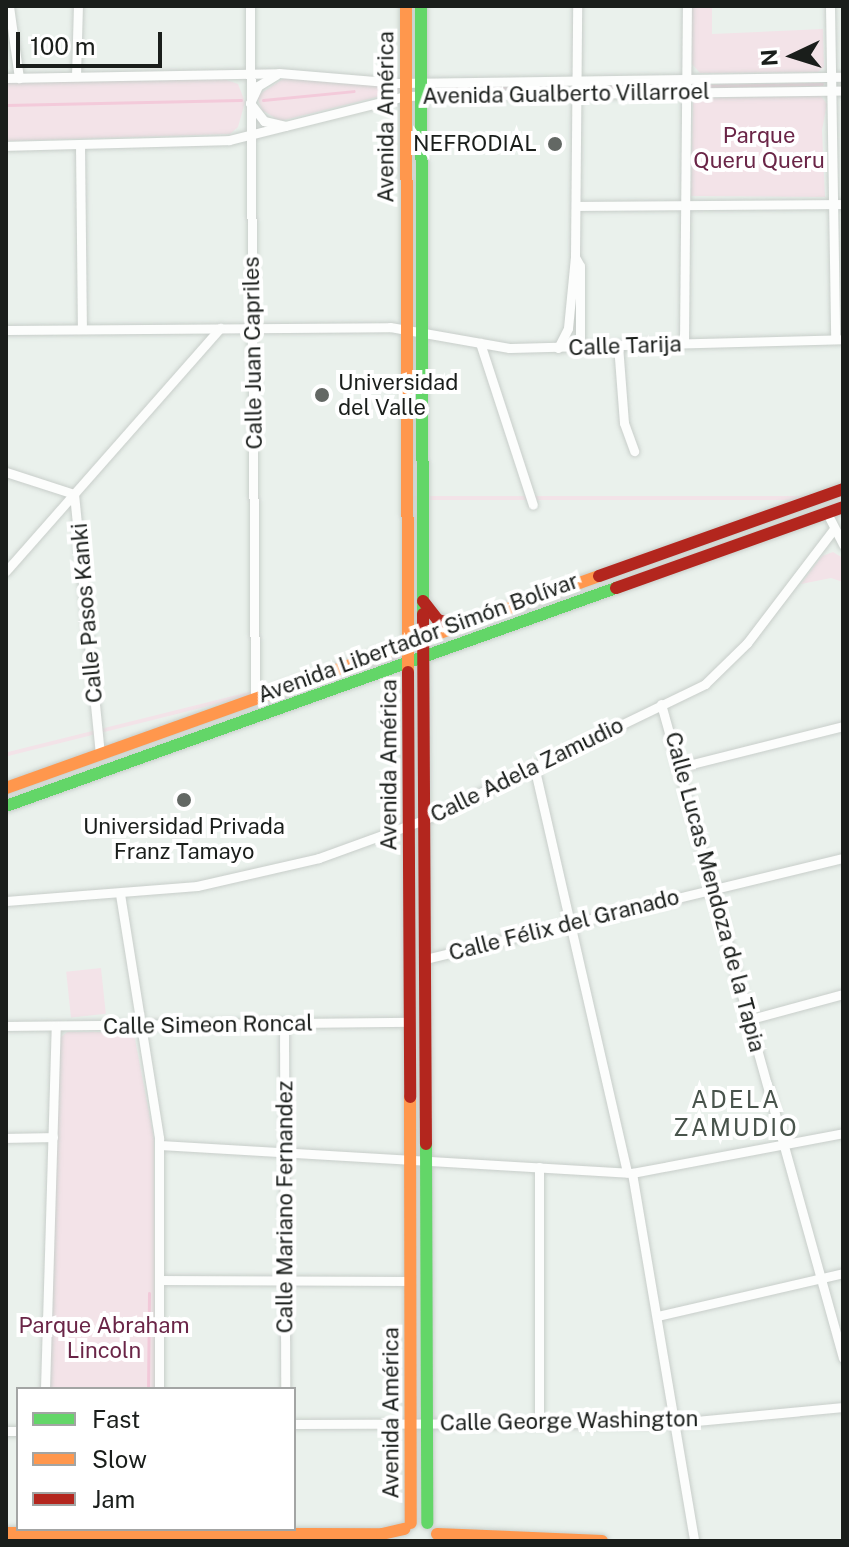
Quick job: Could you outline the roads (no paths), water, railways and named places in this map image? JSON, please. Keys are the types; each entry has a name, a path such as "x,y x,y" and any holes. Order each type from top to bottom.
{"main road":[{"name":"Avenida América","path":"405,1531 411,1423 406,6"},
{"name":"Avenida América","path":"421,6 427,1523"},
{"name":"Avenida Libertador Simón Bolívar","path":"6,788 843,489"},
{"name":"Avenida Libertador Simón Bolívar","path":"6,806 843,507"},
{"path":"423,601 438,620 460,626"},
{"path":"374,675 394,682 408,699"},
{"path":"6,1533 405,1531 427,1523 438,1537 602,1541"}],"street":[{"path":"9,6 19,78"},
{"path":"76,76 78,6"},
{"name":"Calle Juan Capriles","path":"250,6 255,699"},
{"path":"558,348 568,328 575,257 577,6"},
{"path":"684,343 687,6"},
{"path":"830,6 838,204 839,339"},
{"path":"279,73 258,86 250,103 264,121 288,126"},
{"name":"Avenida Gualberto Villarroel","path":"6,78 279,73 406,89 577,94 843,91"},
{"name":"Avenida Gualberto Villarroel","path":"422,89 577,81 843,77"},
{"name":"Avenida Gualberto Villarroel","path":"6,146 250,137 406,89"},
{"path":"80,145 82,329"},
{"path":"576,206 838,204"},
{"path":"575,257 580,266 580,347"},
{"name":"Calle Tarija","path":"6,330 253,327 408,330 480,343 558,348 839,339"},
{"path":"6,571 220,328"},
{"path":"480,343 533,505"},
{"path":"618,345 624,423 634,451"},
{"name":"Calle Pasos Kanki","path":"6,472 74,494 100,754"},
{"path":"827,513 843,545"},
{"name":"Calle Adela Zamudio","path":"6,901 120,894 237,878 319,858 424,820 705,684 729,664 833,530"},
{"name":"Calle Lucas Mendoza de la Tapia","path":"661,704 843,1358"},
{"path":"680,767 843,726"},
{"path":"534,766 629,1173 657,1316 694,1541"},
{"name":"Calle Félix del Granado","path":"425,959 843,858"},
{"path":"120,894 160,1145 159,1387"},
{"path":"751,1019 843,994"},
{"name":"Calle Simeon Roncal","path":"6,1026 410,1022"},
{"name":"Calle Mariano Fernandez","path":"284,1024 285,1387"},
{"path":"45,1387 56,1026"},
{"path":"160,1145 629,1173 785,1147 843,1133"},
{"path":"6,1138 53,1137"},
{"path":"539,1167 539,1421"},
{"path":"657,1316 843,1273"},
{"path":"159,1280 410,1281"},
{"name":"Calle George Washington","path":"296,1424 675,1423 843,1407"}],"waterway":[{"path":"694,86 822,84"},
{"path":"589,87 678,86"},
{"path":"444,88 566,87"},
{"path":"263,100 354,91"},
{"path":"6,105 241,100"},
{"path":"148,1387 149,1293"}],"place":[{"name":"NEFRODIAL","path":"555,144"},
{"name":"Universidad del Valle","path":"322,395"},
{"name":"Universidad Privada Franz Tamayo","path":"184,800"}],"district":[{"name":"ADELA ZAMUDIO","path":"736,1114"}],"park label":[{"name":"Parque Queru Queru","path":"759,148"},
{"name":"Parque Abraham Lincoln","path":"104,1338"}]}
